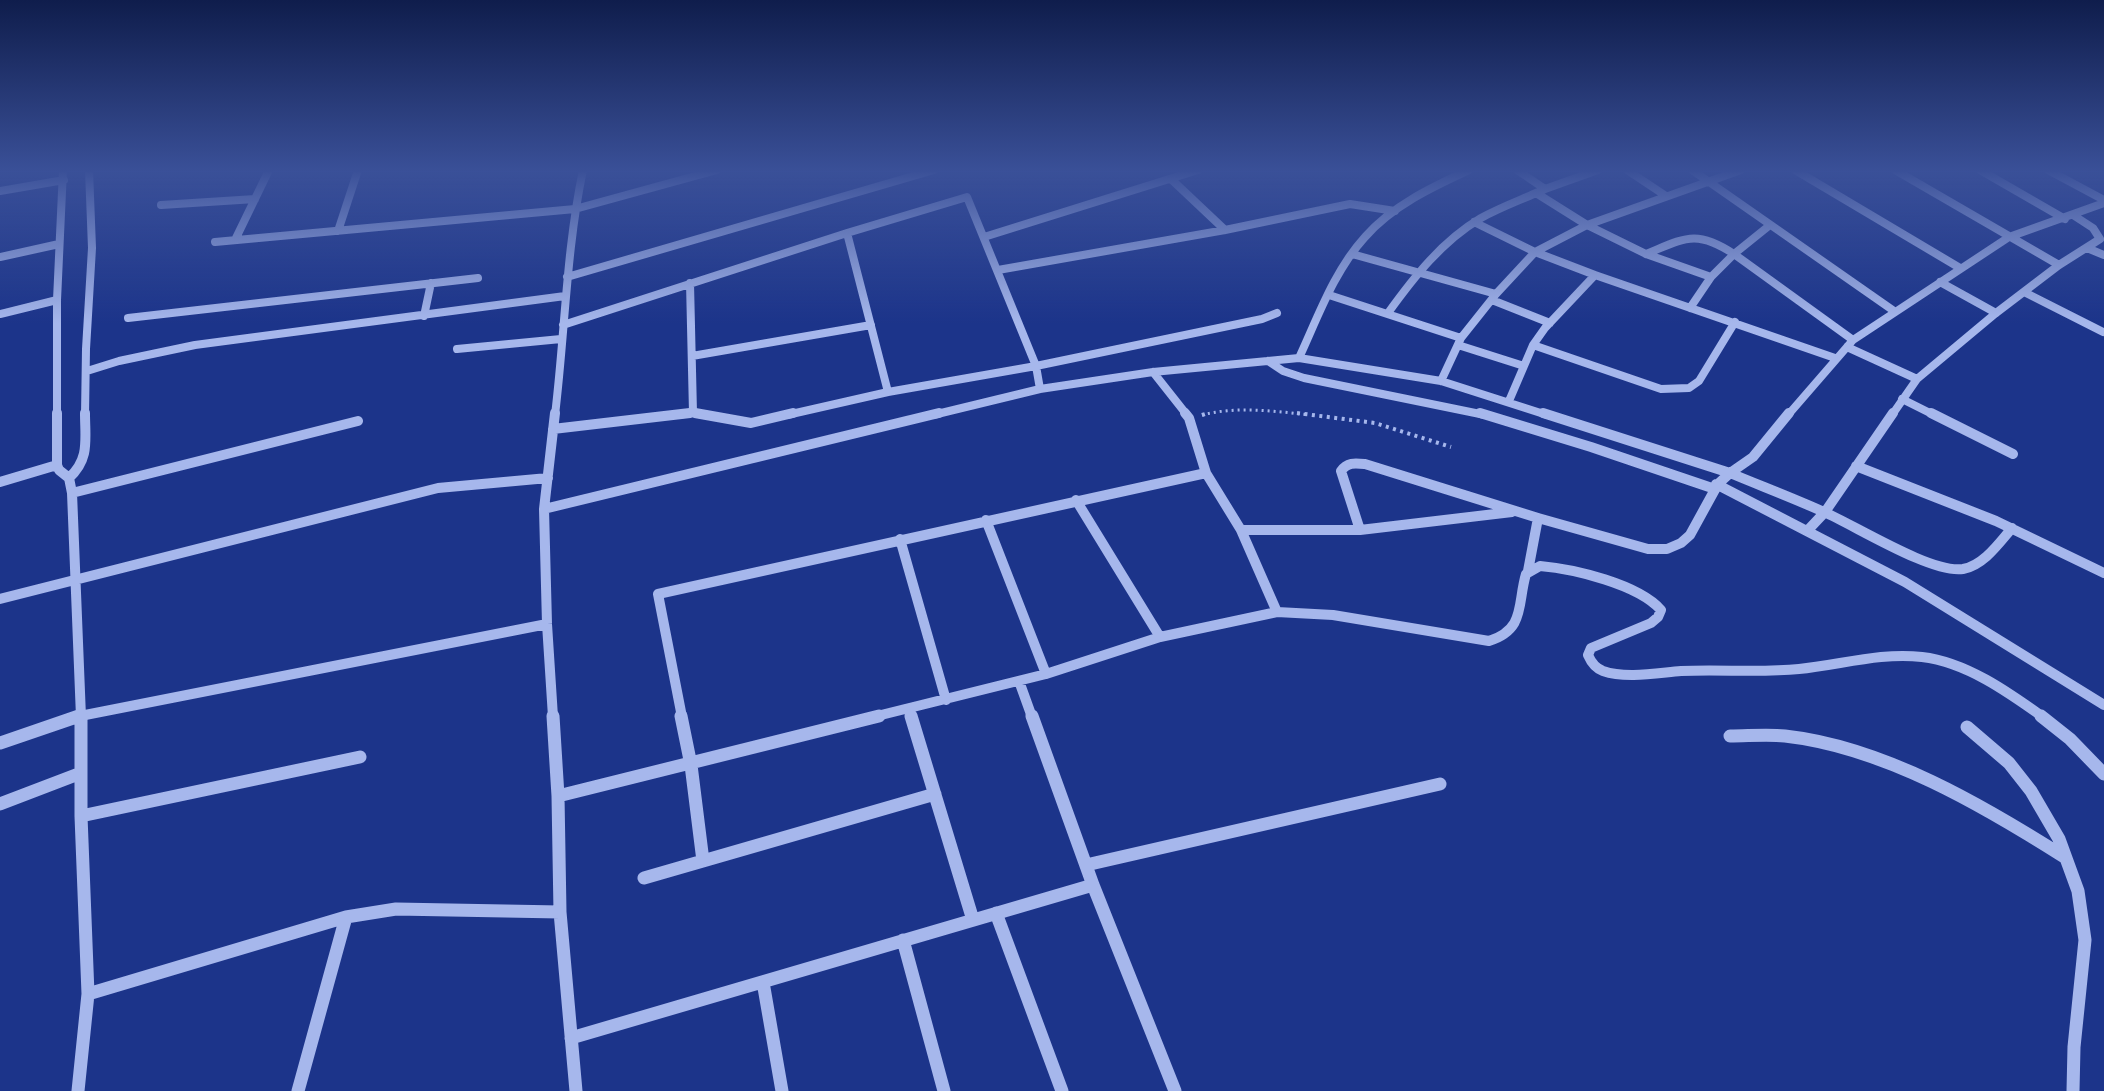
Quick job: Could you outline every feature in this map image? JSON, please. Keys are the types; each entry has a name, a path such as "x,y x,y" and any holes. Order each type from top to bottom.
{"street":[{"path":"61,221 57,300 57,465 59,470 69,478 72,493 81,715 81,816 88,994 78,1091"},
{"path":"69,478 80,468 85,453 91,221"},
{"path":"235,240 244,221"},
{"path":"338,231 341,221"},
{"path":"215,242 447,221"},
{"path":"574,221 544,509 547,624 558,796 560,912 576,1091"},
{"path":"567,277 754,221"},
{"path":"563,325 887,221"},
{"path":"978,221 1036,366 1040,389"},
{"path":"984,237 1036,221"},
{"path":"1215,221 1225,230"},
{"path":"998,270 1269,221"},
{"path":"1299,358 1329,295 1352,254 1382,221"},
{"path":"1581,221 1646,254 1711,277"},
{"path":"1441,381 1459,341 1494,297 1535,252 1598,221"},
{"path":"1764,221 1894,311"},
{"path":"1881,221 1960,268"},
{"path":"1982,221 2059,266"},
{"path":"1360,530 1341,471 1344,466 1351,463 1365,464 1516,512 1648,549 1664,551 1675,548 1690,538 1714,486 1753,457 1835,358 1850,344 1894,311 2009,237 2057,221"},
{"path":"1808,530 1825,512 1917,379 1996,313 2100,239 2099,234 2076,221"},
{"path":"1388,313 1418,272 1444,246 1474,222 1535,252 1595,275 1835,358"},
{"path":"1690,308 1711,277 1734,254 1770,225"},
{"path":"847,233 888,392"},
{"path":"1646,254 1699,236 1716,241 1850,344 1917,379"},
{"path":"0,257 59,244"},
{"path":"2087,248 2104,255"},
{"path":"1352,254 1418,272 1494,297 1550,323"},
{"path":"1509,402 1533,345 1550,323 1595,275"},
{"path":"128,318 478,278"},
{"path":"1941,282 1996,313"},
{"path":"424,316 431,283"},
{"path":"690,283 693,413"},
{"path":"2024,292 2103,332"},
{"path":"1329,295 1388,313 1524,366"},
{"path":"87,371 119,361 195,345 565,296"},
{"path":"0,315 57,300"},
{"path":"553,429 693,413 751,423 888,392 1036,366 1262,319 1277,313"},
{"path":"1533,345 1661,389 1689,388 1699,381 1735,322"},
{"path":"692,356 871,325"},
{"path":"457,349 561,339"},
{"path":"544,509 1040,389 1153,372 1299,358 1472,411 1535,421 1730,473 1825,512 1928,562 1960,569 1971,566 1986,555 2012,528"},
{"path":"1268,361 1293,375 1441,381 1509,402 1535,421 1592,438 1714,486 1808,530 1905,582 2104,705"},
{"path":"1153,372 1189,418 1206,473 1241,530 1277,612"},
{"path":"1902,399 2013,454"},
{"path":"72,493 358,421"},
{"path":"0,482 57,465"},
{"path":"1856,466 2012,528 2104,573"},
{"path":"703,861 691,765 658,594 1206,473"},
{"path":"0,599 438,488 548,478"},
{"path":"1076,500 1160,637"},
{"path":"1241,530 1360,530 1516,512"},
{"path":"558,796 691,765 1046,674 1160,637 1277,612 1334,615 1489,641 1501,638 1514,628 1538,518"},
{"path":"986,520 1046,674"},
{"path":"900,539 946,700"},
{"path":"1528,571 1540,566 1550,567 1637,593 1658,605 1661,610 1658,617 1651,623 1592,648 1588,655 1591,663 1608,672 1809,669 1903,656 1925,657 1968,671 2026,706 2070,738 2104,774"},
{"path":"0,743 81,715 547,624"},
{"path":"1019,681 1093,885 1175,1091"},
{"path":"909,709 973,920"},
{"path":"1967,727 2009,763 2031,791 2060,838 2078,891 2085,940 2074,1047 2073,1091"},
{"path":"1730,736 1791,736 1856,753 1909,773 1995,813 2066,858"},
{"path":"81,816 360,757"},
{"path":"0,804 81,773"},
{"path":"1086,865 1440,784"},
{"path":"644,878 935,794"},
{"path":"571,1038 1093,885"},
{"path":"88,994 346,917 396,909 560,912"},
{"path":"996,913 1062,1091"},
{"path":"298,1091 346,917"},
{"path":"903,940 944,1091"},
{"path":"763,982 783,1091"}],"path":[{"path":"1189,418 1214,412 1268,410 1375,423 1451,447"}]}
